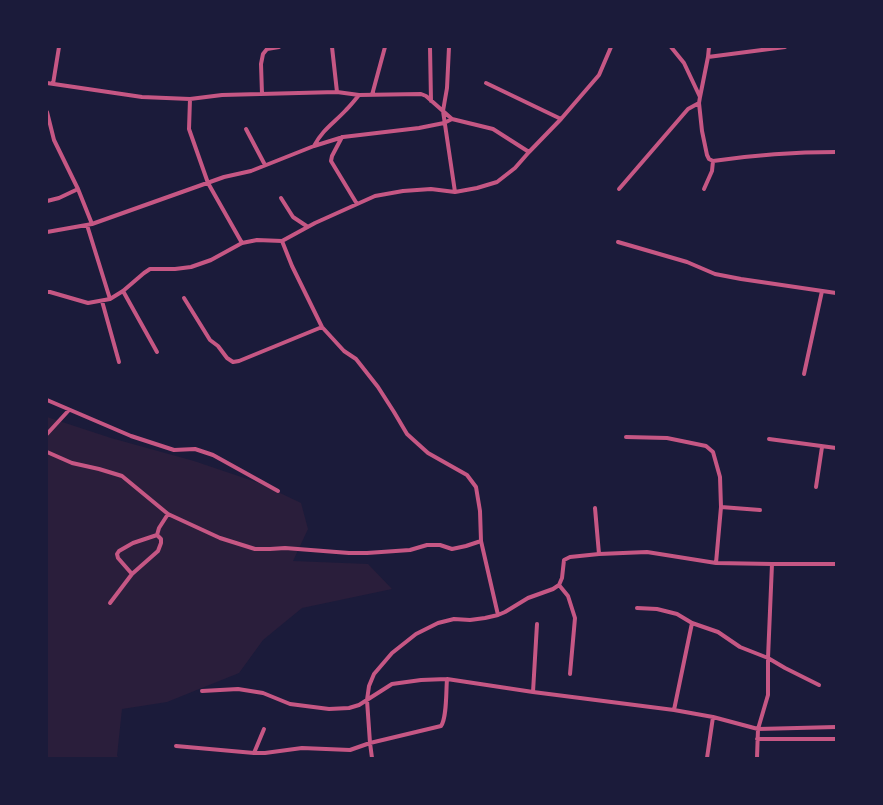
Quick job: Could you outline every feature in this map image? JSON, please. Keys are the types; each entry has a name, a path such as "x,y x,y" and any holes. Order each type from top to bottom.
{"street":[{"path":"53,84 59,47"},
{"path":"262,94 263,54 267,49 279,47"},
{"path":"332,47 338,92"},
{"path":"372,95 385,47"},
{"path":"430,47 431,101"},
{"path":"449,47 447,88 443,111 455,192"},
{"path":"47,292 88,303 102,301 110,299 123,291 150,269 175,269 191,267 211,260 242,243 257,240 282,241 308,227 375,196 431,188 455,192 477,188 497,182 515,168 561,119 599,75 611,47"},
{"path":"672,47 684,63 700,97"},
{"path":"709,47 700,97 702,131 709,159 713,161 748,156 806,152 836,152"},
{"path":"708,56 786,47"},
{"path":"47,83 142,97 190,99 222,95 338,92 359,95 420,94 426,96 452,119 494,130 529,152"},
{"path":"486,83 561,119"},
{"path":"314,146 326,129 359,95"},
{"path":"190,99 189,129 208,183 242,243"},
{"path":"619,190 688,109 700,103"},
{"path":"47,112 54,140 78,189 110,299"},
{"path":"47,232 89,224 224,177 251,171 343,136 419,128 444,123 452,119"},
{"path":"246,129 265,165"},
{"path":"343,136 332,156 331,161 357,204"},
{"path":"704,189 712,171 713,161"},
{"path":"47,201 59,198 78,189"},
{"path":"281,198 294,217 308,227"},
{"path":"282,241 292,266 322,327 344,351 356,359 378,387 407,434 428,453 467,476 476,488 480,511 481,541 498,615"},
{"path":"618,242 687,262 715,274 836,293"},
{"path":"123,291 157,352"},
{"path":"804,374 822,292"},
{"path":"184,298 210,340 218,346 227,358 233,362 322,327"},
{"path":"102,301 119,362"},
{"path":"47,400 131,436 174,450 195,449 213,455 278,491"},
{"path":"47,434 69,410"},
{"path":"626,437 667,438 706,446 712,452 720,477 721,506 716,563"},
{"path":"769,439 836,448"},
{"path":"816,487 822,447"},
{"path":"47,452 72,463 122,476 168,514 220,538 255,549 285,548 367,553 410,550 427,545 452,549 481,541"},
{"path":"721,506 760,510"},
{"path":"595,508 599,554"},
{"path":"132,574 118,558 117,554 119,551 133,544 157,535 168,514"},
{"path":"110,603 132,574 158,551 161,539 157,535"},
{"path":"372,758 367,700 369,686 374,674 392,653 416,634 438,623 454,619 470,620 498,615 528,598 553,589 560,585 564,560 566,558 599,554 647,552 716,563 836,564"},
{"path":"757,758 758,729 768,695 772,564"},
{"path":"560,585 568,596 575,618 570,674"},
{"path":"637,608 657,609 678,614 692,623 718,632 740,647 768,658 819,685"},
{"path":"674,710 692,623"},
{"path":"533,692 537,624"},
{"path":"176,746 254,753 302,748 350,750 370,743 441,726 443,723 447,679"},
{"path":"202,691 238,689 263,693 290,704 329,709 349,708 359,705 392,684 421,680 447,679 533,692 674,710 713,717 758,729 836,727"},
{"path":"707,758 713,717"},
{"path":"254,753 264,729"},
{"path":"758,739 836,739"}],"shaded area":[{"path":"47,417 111,438 194,461 259,483 301,503 308,529 293,561 368,564 392,589 302,608 263,640 239,673 167,702 122,709 117,756 120,758 47,758"}]}
